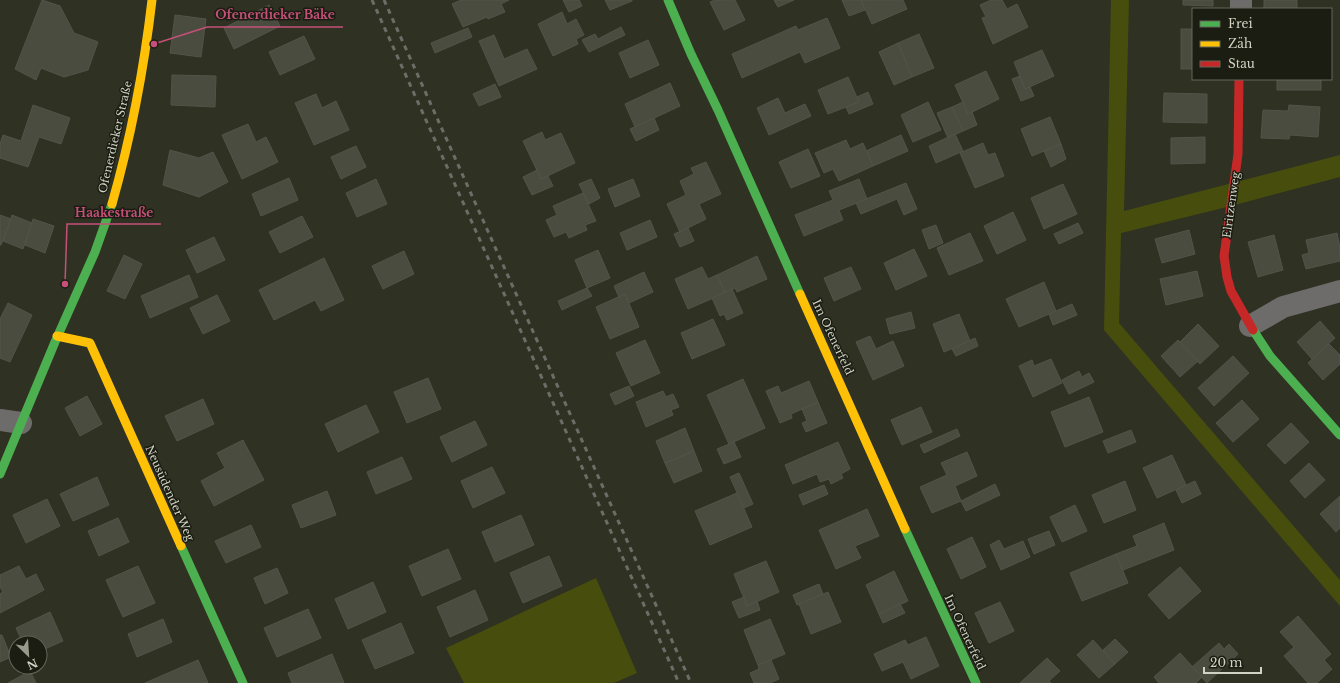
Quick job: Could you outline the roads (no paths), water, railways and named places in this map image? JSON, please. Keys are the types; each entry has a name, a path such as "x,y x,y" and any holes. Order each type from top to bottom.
{"street":[{"name":"Ofenerdieker Straße","path":"0,474 57,336 83,280 111,209 133,124 148,35 152,0"},
{"name":"Im Ofenerfeld","path":"668,0 691,54 718,110 851,406 880,474 976,683"},
{"name":"Elritzenweg","path":"1239,80 1238,154 1224,256 1227,277 1231,291 1250,326 1270,356 1340,434"},
{"path":"1250,326 1283,307 1340,290"},
{"name":"Neusüdender Weg","path":"57,336 90,343 243,683"},
{"path":"0,420 21,423"}],"railway":[{"path":"372,0 679,683"},
{"path":"384,0 691,683"}],"place":[{"name":"Ofenerdieker Bäke","path":"154,44"},
{"name":"Haakestraße","path":"65,284"}]}
